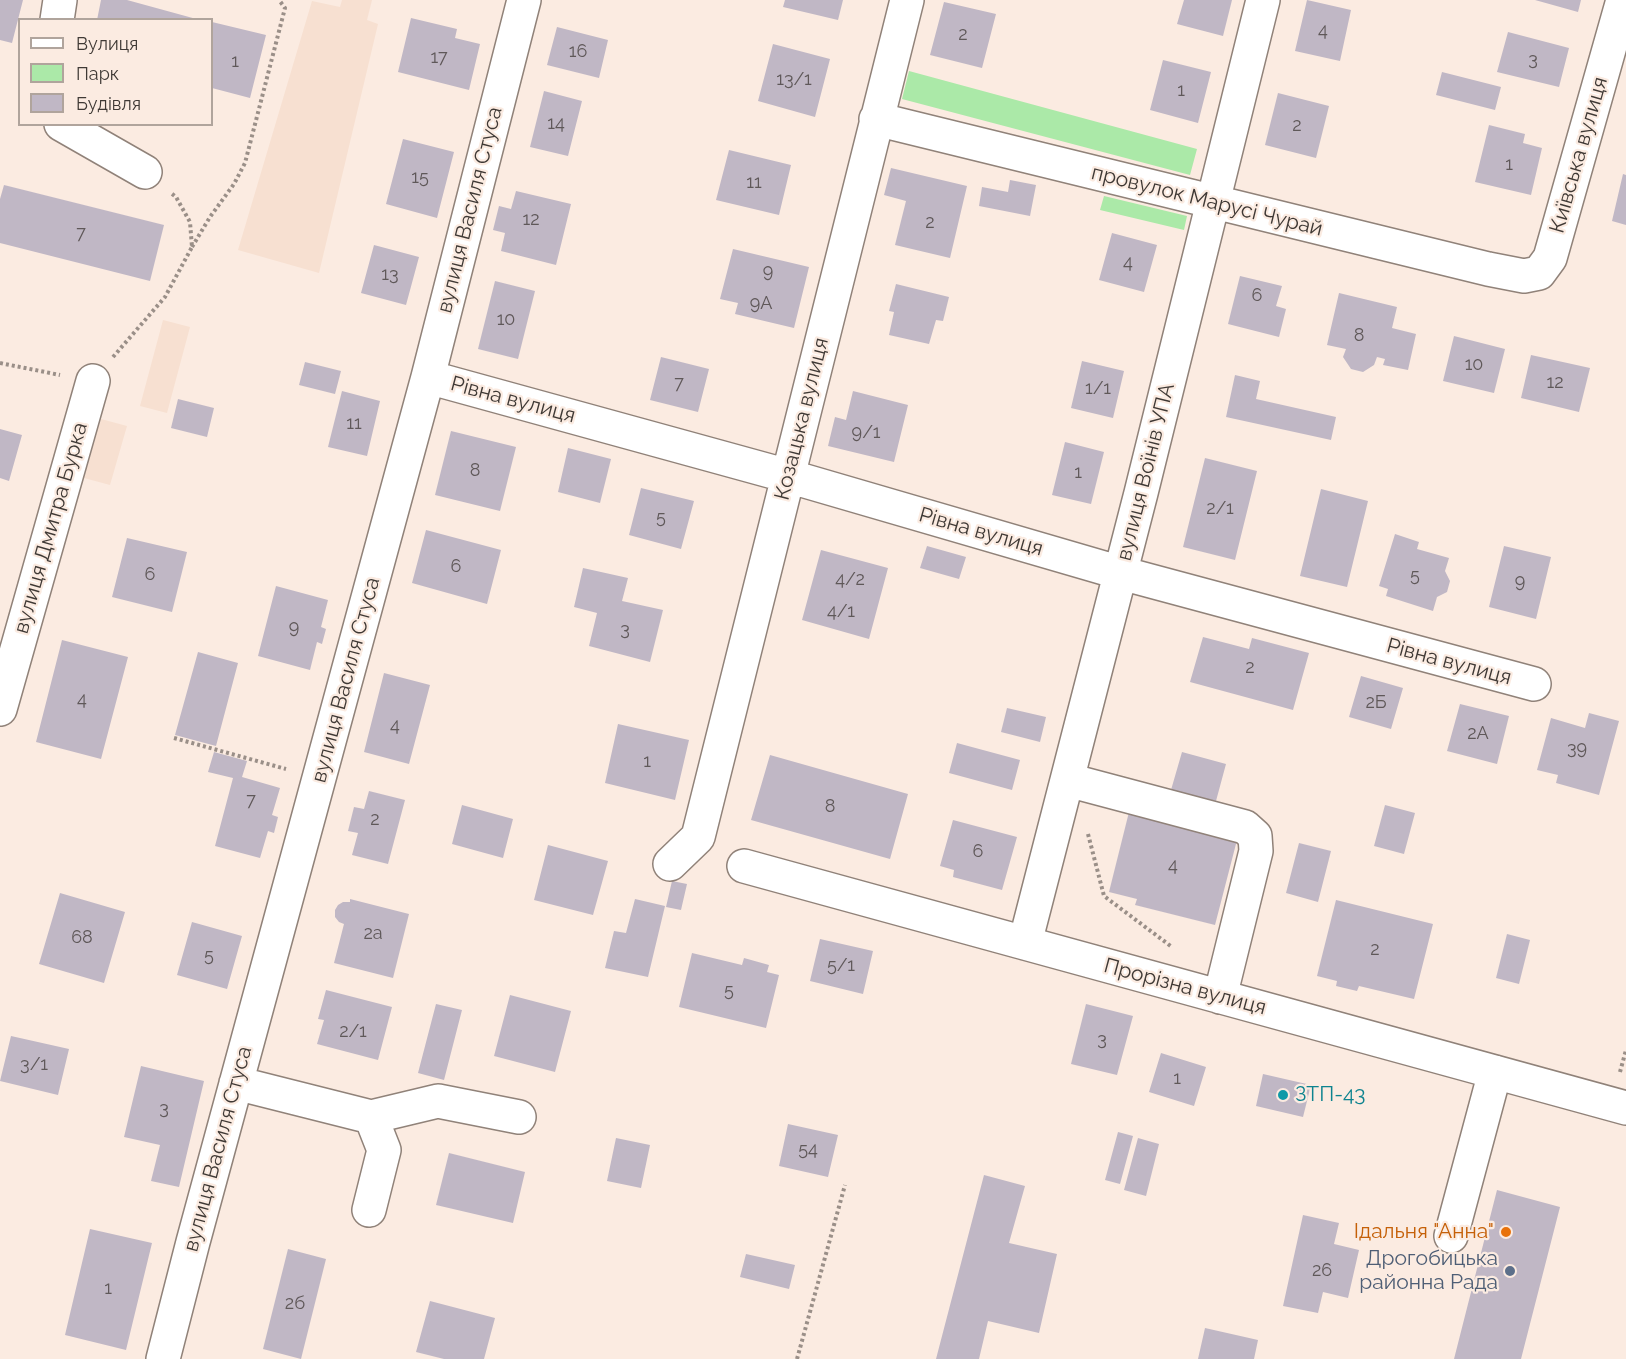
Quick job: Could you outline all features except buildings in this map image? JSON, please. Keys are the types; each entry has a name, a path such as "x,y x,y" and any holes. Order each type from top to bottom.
{"street":[{"path":"57,18 60,0"},
{"name":"вулиця Василя Стуса","path":"163,1359 428,377 524,0"},
{"name":"Козацька вулиця","path":"670,864 698,837 906,0"},
{"name":"вулиця Воїнів УПА","path":"1025,944 1214,203 1263,0"},
{"name":"Київська вулиця","path":"1539,273 1550,258 1623,0"},
{"name":"провулок Марусі Чурай","path":"876,119 1488,270 1524,276 1539,273"},
{"path":"64,126 145,172"},
{"name":"Рівна вулиця","path":"428,377 788,476 1120,573 1534,684"},
{"name":"вулиця Дмитра Бурка","path":"0,709 93,381"},
{"path":"1068,780 1245,827 1256,836 1256,851 1220,997"},
{"name":"Прорізна вулиця","path":"744,866 1626,1108"},
{"path":"1451,1236 1495,1072"},
{"path":"236,1083 371,1117 438,1101 519,1116"},
{"path":"369,1210 384,1150 371,1117"}],"path":[{"path":"0,363 93,381 165,297 192,247 234,184 244,163 285,8 279,0"},
{"path":"145,172 176,197 190,222 192,247"},
{"path":"174,738 294,771"},
{"path":"1087,830 1104,896 1178,952"},
{"path":"797,1359 845,1185"}],"shaded area":[{"path":"342,0 372,0 367,20 378,24 319,273 238,250 312,1 340,7"},
{"path":"163,320 190,327 167,413 140,406"},
{"path":"101,419 127,426 110,485 84,478"}],"green space":[{"path":"909,71 1197,149 1190,175 902,99"},
{"path":"1104,196 1187,216 1184,230 1100,210"}],"place":[{"name":"ЗТП-43","path":"1283,1095"},
{"name":"Ідальня \"Анна\"","path":"1506,1232"},
{"name":"Дрогобицька районна Рада","path":"1510,1271"}]}
